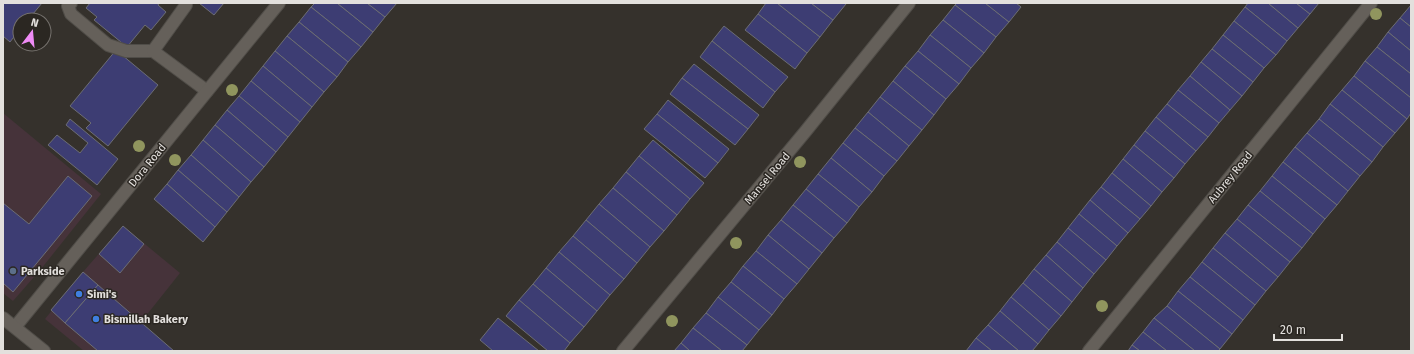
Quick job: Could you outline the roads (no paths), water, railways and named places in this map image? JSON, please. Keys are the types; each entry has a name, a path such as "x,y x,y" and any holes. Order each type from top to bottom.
{"street":[{"path":"71,3 68,6 70,14 108,45 126,51 153,51 207,91"},
{"name":"Dora Road","path":"14,327 279,3"},
{"name":"Mansel Road","path":"623,351 805,132 909,3"},
{"name":"Aubrey Road","path":"1089,351 1371,3"},
{"path":"153,51 186,5"},
{"path":"3,318 44,351"}],"place":[{"name":"Parkside","path":"13,271"},
{"name":"Simi's","path":"79,294"},
{"name":"Bismillah Bakery","path":"96,319"}]}
